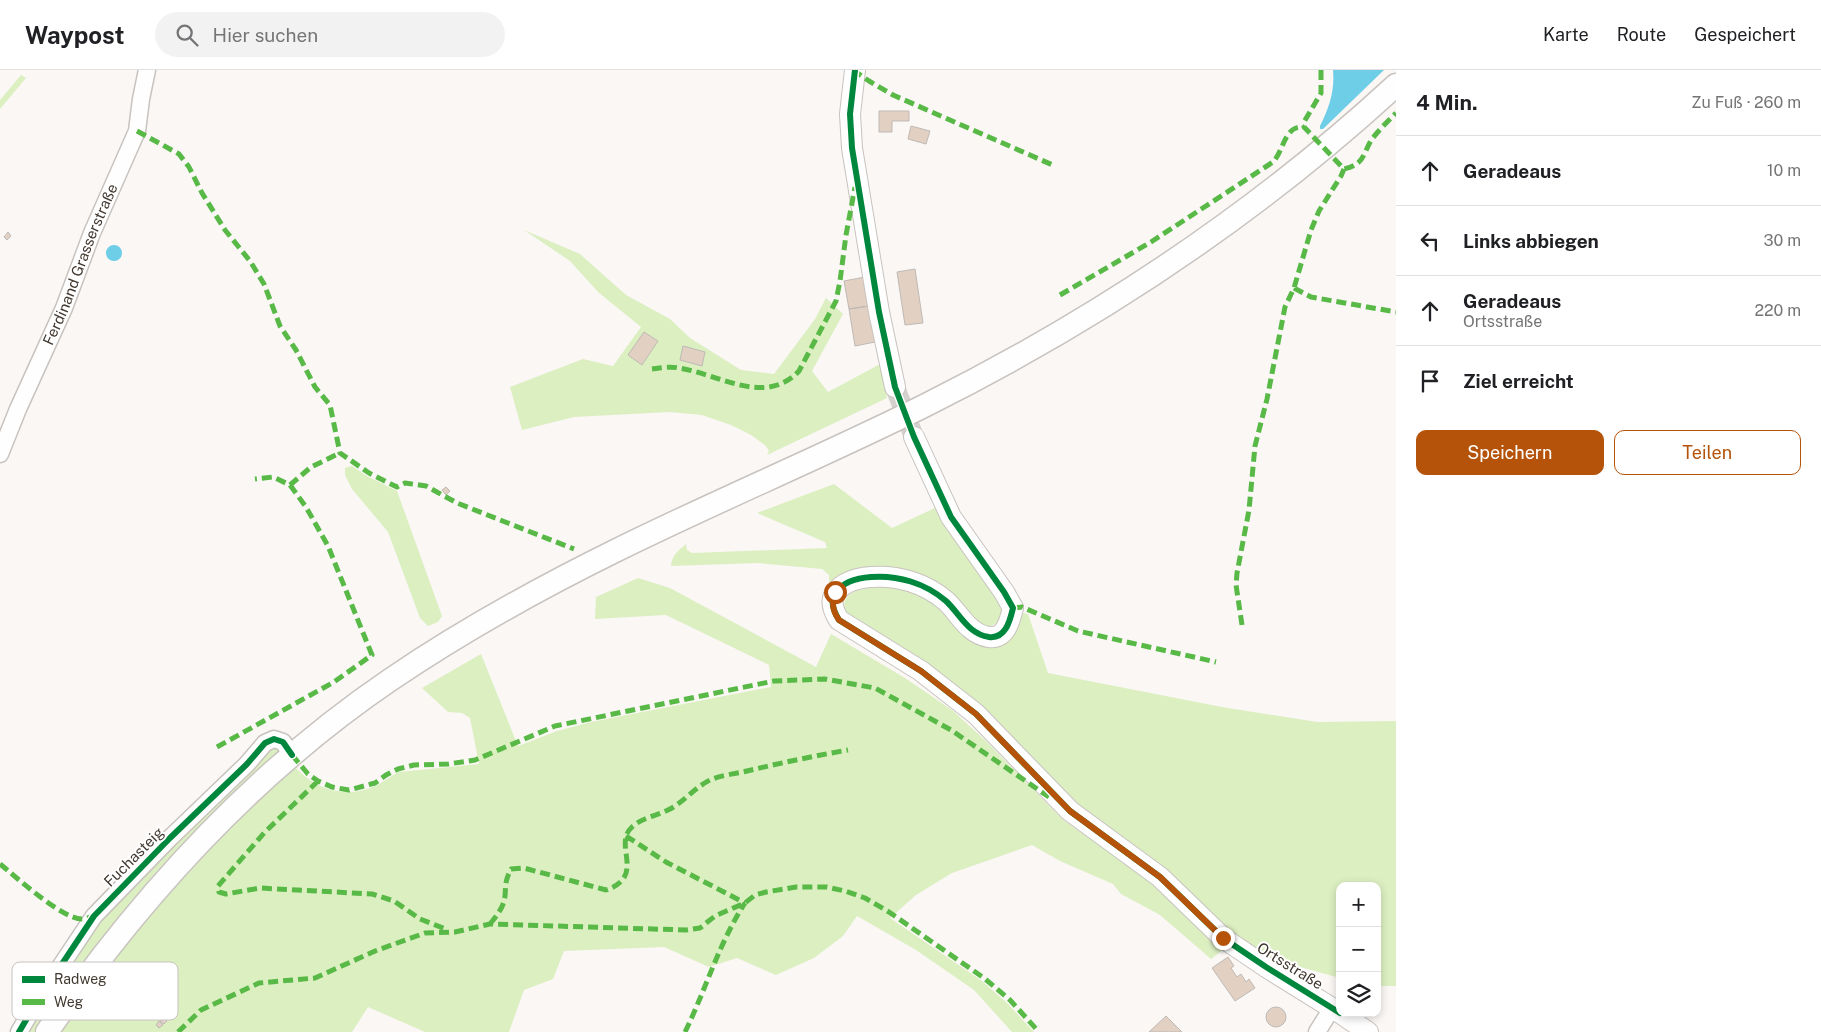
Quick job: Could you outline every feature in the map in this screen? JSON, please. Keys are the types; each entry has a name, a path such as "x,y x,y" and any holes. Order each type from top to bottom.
{"main road":[{"path":"98,962 161,884 206,835 292,755 387,682 438,648 506,608 614,551 925,406 1070,327 1156,272 1233,218 1323,148 1396,85"},
{"path":"47,1032 56,1020"}],"street":[{"name":"Ferdinand Grasserstraße","path":"0,454 18,409 64,308 92,233 137,131 147,70"},
{"path":"855,70 850,114 852,148 879,312 895,387"},
{"name":"Ortsstraße","path":"914,437 951,517 1004,592 1013,608 1009,626 1002,634 992,638 978,634 965,624 947,602 928,588 906,580 883,576 862,578 846,583 835,592 833,611 839,620 921,671 976,714 1070,811 1160,877 1223,938 1336,1010"},
{"name":"Fuchasteig","path":"63,962 94,916 247,764 265,743 274,739 283,742 292,755"},
{"path":"1317,1032 1336,1012"},
{"name":"Ortsstraße","path":"1346,1017 1368,1032"},
{"name":"Fuchasteig","path":"19,1032 26,1020"}],"green space":[{"path":"21,75 26,78 0,109 0,100"},
{"path":"524,230 580,254 626,295 670,319 690,338 741,370 774,374 815,319 826,298 843,314 812,371 828,392 882,363 887,398 767,455 769,451 766,446 751,435 731,425 702,415 670,412 574,417 522,430 510,387 583,359 613,366 641,327 598,292 570,261"},
{"path":"352,466 397,491 442,616 438,622 428,626 420,618 388,532 352,489 345,475 345,468"},
{"path":"834,484 892,528 937,507 1006,609 1002,620 989,627 978,621 958,598 939,584 924,576 892,568 859,569 829,583 829,575 822,569 758,563 671,566 674,556 686,544 687,550 692,553 827,548 825,542 757,513"},
{"path":"638,578 670,588 816,667 831,634 905,678 952,710 986,741 1062,819 1164,891 1224,949 1211,959 1160,915 1121,894 1113,884 1060,861 1032,845 952,873 916,895 890,918 982,981 1007,1003 1034,1032 1012,1032 974,990 916,950 857,916 843,936 814,958 776,975 737,958 709,967 664,947 564,951 553,979 524,990 509,1032 425,1032 368,1007 352,1032 61,1032 69,1020 178,1020 178,962 112,962 153,911 214,843 296,768 304,776 322,787 343,792 354,792 375,786 399,772 479,764 470,718 462,713 448,712 422,688 481,654 518,746 557,731 591,722 771,687 769,665 666,615 595,619 596,597"},
{"path":"868,588 899,589 924,597 969,637 989,646 999,645 1009,640 1015,633 1023,613 1028,614 1048,673 1222,707 1317,722 1396,721 1396,986 1381,986 1381,882 1336,882 1336,977 1293,965 1288,973 1225,930 847,616 844,607 848,596"},
{"path":"274,742 280,751 222,804 166,861 84,962 68,962 96,919"},
{"path":"30,1020 42,1020 34,1032 22,1032"}],"water":[{"path":"1333,70 1384,70 1323,129 1320,129 1331,99"},
{"path":"114,245 122,253 114,261 106,253"}],"building":[{"path":"879,111 909,111 909,121 892,121 892,132 879,132"},
{"path":"911,126 930,131 926,144 908,139"},
{"path":"8,232 11,236 7,240 4,237"},
{"path":"915,269 923,323 905,325 897,272"},
{"path":"865,277 869,306 849,309 844,281"},
{"path":"869,306 875,342 855,346 849,309"},
{"path":"644,332 658,341 642,365 628,355"},
{"path":"683,346 705,352 702,366 680,360"},
{"path":"446,487 450,491 446,495 442,490"},
{"path":"1228,957 1234,966 1231,968 1237,977 1241,974 1246,982 1249,979 1255,988 1235,1001 1212,968"},
{"path":"1276,1007 1283,1010 1286,1017 1283,1024 1276,1027 1269,1024 1266,1017 1269,1010"},
{"path":"1166,1016 1182,1032 1149,1032"},
{"path":"166,1020 167,1021 164,1024 160,1021"},
{"path":"159,1021 163,1025 159,1028 156,1025"}],"tunnel":[{"path":"895,387 914,437"}],"marked path":[{"path":"853,70 893,95 1055,166"},
{"path":"1321,70 1321,93 1304,122 1304,127 1344,169 1359,162 1372,139 1396,113"},
{"path":"1060,295 1151,242 1273,162 1288,134 1297,127 1304,127"},
{"path":"137,131 179,154 189,167 202,193 225,230 250,261 264,284 280,326 296,350 315,387 330,405 340,453 369,473 397,487 405,483 426,486 457,503 574,549"},
{"path":"1242,625 1236,585 1237,573 1249,510 1255,446 1267,399 1285,307 1294,288 1311,230 1319,211 1344,169"},
{"path":"652,369 679,368 741,385 757,387 772,387 786,381 799,371 836,301 855,187"},
{"path":"1294,288 1311,297 1396,312"},
{"path":"290,485 311,467 340,453"},
{"path":"217,747 334,682 372,655 328,546 306,507 290,485 273,477 255,479"},
{"path":"1013,608 1022,607 1078,631 1216,662"},
{"path":"292,755 308,774 318,781 332,787 349,790 375,783 398,769 414,765 448,764 475,760 555,726 774,681 825,679 875,688 951,730 1049,797"},
{"path":"490,924 503,904 507,879 511,869 524,868 606,890 618,884 625,877 627,869 625,842 627,834 632,827 675,806 704,783 714,778 848,750"},
{"path":"318,781 264,833 218,886 219,892 226,894 260,888 372,894 394,901 420,919 448,930"},
{"path":"626,836 666,862 745,903"},
{"path":"0,864 51,905 63,912 82,919 94,916"},
{"path":"178,1032 201,1010 259,983 315,978 375,951 425,933 455,932 490,924 686,930 700,928 715,916 745,903 755,895 796,887 826,887 845,891 865,898 889,912 984,978 1010,1000 1039,1032"},
{"path":"685,1032 720,950 745,903"}],"cycle path":[{"path":"855,70 850,114 852,148 879,312 895,387 914,437 951,517 1004,592 1013,608 1009,623 1003,632 995,637 989,637 975,632 946,601 929,589 901,579 871,577 852,581 839,588 833,599 837,617 921,671 976,714 1070,811 1160,877 1223,938 1336,1011"},
{"path":"63,962 94,916 170,838 247,764 265,743 274,739 283,742 292,755"},
{"path":"19,1032 26,1020"}],"route":[{"path":"835,592 833,611 839,620 921,671 952,694 998,735 1070,811 1160,877 1223,938"}]}
